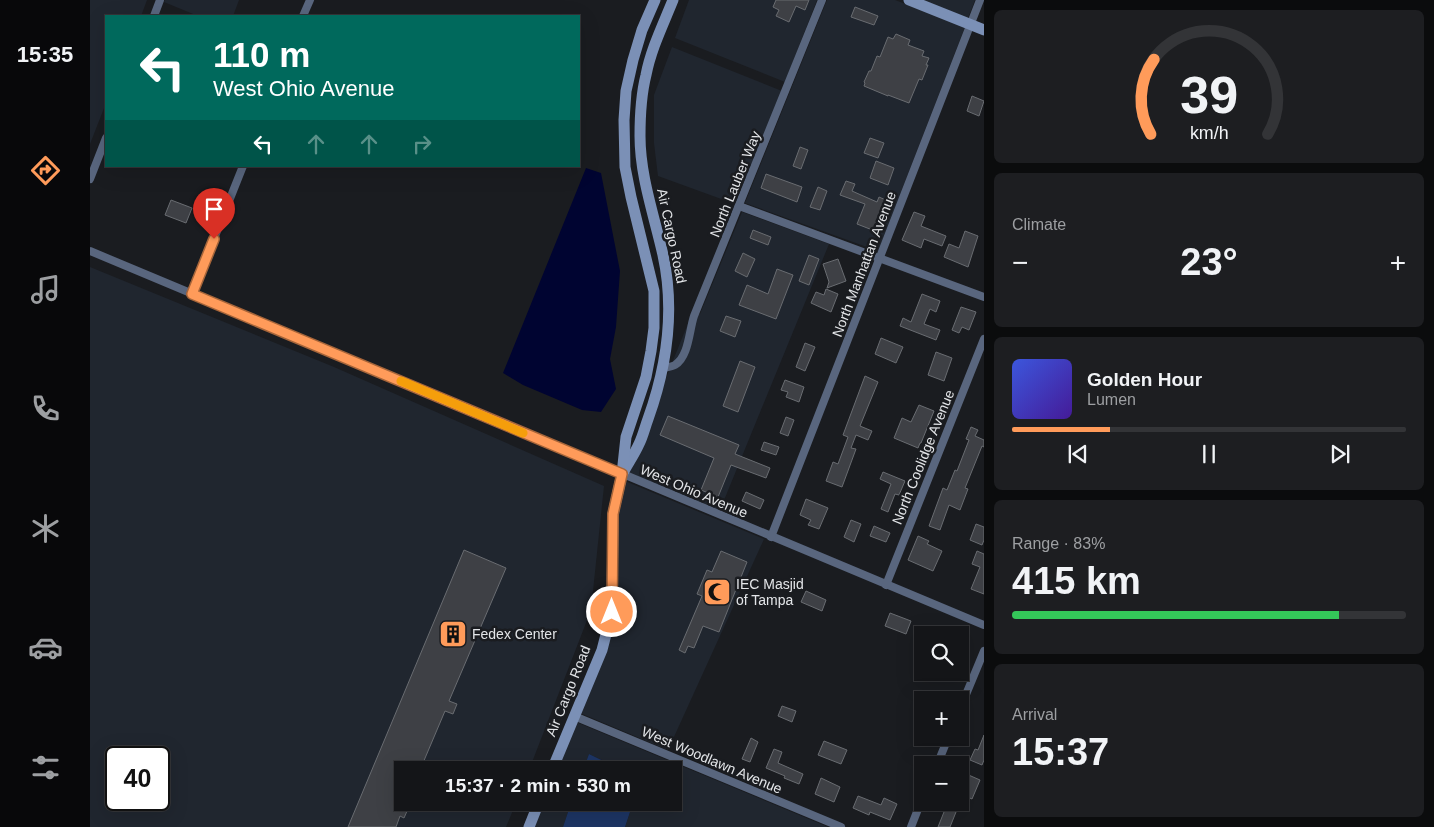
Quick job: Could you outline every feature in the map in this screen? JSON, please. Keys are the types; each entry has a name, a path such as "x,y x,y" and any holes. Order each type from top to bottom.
{"street":[{"path":"154,15 160,0"},
{"path":"303,15 310,0"},
{"name":"Air Cargo Road","path":"556,761 602,650 612,612 613,514 622,474 626,437 646,378 651,352 655,308 654,290 625,167 624,120 626,91 633,60 654,0"},
{"name":"Air Cargo Road","path":"622,474 639,444 656,397 663,368 669,321 669,296 664,258 643,169 640,137 641,105 646,74 673,0"},
{"name":"North Lauber Way","path":"663,368 673,367 684,352 694,316 822,0"},
{"path":"909,0 984,30"},
{"name":"North Manhattan Avenue","path":"771,537 980,0"},
{"path":"90,179 105,141"},
{"path":"192,294 243,167"},
{"path":"739,206 984,297"},
{"name":"West Ohio Avenue","path":"90,251 984,625"},
{"name":"North Coolidge Avenue","path":"886,585 984,339"},
{"path":"967,691 984,651"},
{"name":"West Woodlawn Avenue","path":"574,716 840,827"},
{"path":"529,827 535,811"},
{"path":"911,827 917,811"}],"shaded area":[{"path":"90,0 147,0 141,15 105,15 105,106 90,144"},
{"path":"165,0 239,0 233,15 196,15 164,2"},
{"path":"689,0 817,0 785,82 675,38"},
{"path":"827,0 895,0 965,27 878,251 745,203"},
{"path":"922,0 975,0 968,18"},
{"path":"672,47 782,91 735,204 658,176 654,143 654,95"},
{"path":"586,168 601,173 620,271 616,327 610,359 616,389 601,412 582,410 523,385 503,373"},
{"path":"742,212 829,244 720,510 628,472 693,311 700,314"},
{"path":"90,267 334,367 604,486 591,610 532,761 394,761 394,811 513,811 506,827 90,827"},
{"path":"625,481 764,539 668,750 580,713 606,652 618,514"},
{"path":"576,722 670,761 603,761 589,754 586,761 561,761"},
{"path":"589,754 603,761 586,761"},
{"path":"682,766 828,827 625,827 630,811 682,811"},
{"path":"541,811 568,811 563,827 534,827"},
{"path":"568,811 630,811 625,827 563,827"}],"building":[{"path":"776,0 809,0 805,10 796,6 789,22 776,16 779,10 773,7"},
{"path":"855,7 878,16 874,25 851,17"},
{"path":"896,34 910,40 908,45 924,51 922,56 929,58 922,80 919,79 909,103 864,86 869,71 871,71 877,56 880,57 888,37 893,39"},
{"path":"972,96 984,101 979,116 967,111"},
{"path":"870,138 884,143 878,158 864,153"},
{"path":"800,147 808,150 801,169 793,166"},
{"path":"876,161 894,168 888,185 870,178"},
{"path":"766,174 802,187 797,202 761,188"},
{"path":"846,181 855,184 852,191 877,202 879,197 888,201 875,231 857,224 865,204 840,195"},
{"path":"818,187 827,191 820,210 810,207"},
{"path":"171,200 192,208 186,223 165,215"},
{"path":"914,212 925,216 921,226 946,236 942,246 924,239 921,248 902,240"},
{"path":"753,230 771,237 768,245 750,238"},
{"path":"965,231 978,236 968,267 944,257 949,244 959,248"},
{"path":"743,253 755,259 747,277 735,271"},
{"path":"809,255 819,259 809,285 799,281"},
{"path":"838,259 846,281 827,288 829,282 823,264"},
{"path":"777,269 793,275 776,319 739,305 747,285 768,294"},
{"path":"826,289 838,294 831,312 811,303 816,292 824,295"},
{"path":"922,294 940,301 936,312 930,309 924,324 940,330 936,340 900,326 903,318 911,322"},
{"path":"961,307 976,312 969,330 962,327 959,333 952,330"},
{"path":"726,316 741,321 735,337 720,331"},
{"path":"881,338 903,347 896,363 875,354"},
{"path":"805,343 815,347 805,371 796,367"},
{"path":"936,352 952,358 944,381 928,375"},
{"path":"740,361 755,367 738,412 723,406"},
{"path":"865,376 878,382 860,426 872,431 868,440 856,435 851,448 856,449 842,487 826,481 833,462 838,464 848,437 843,435"},
{"path":"785,380 804,387 799,402 786,397 788,392 781,390"},
{"path":"919,405 934,411 918,448 894,438 902,418 911,422"},
{"path":"668,416 739,445 735,454 770,468 766,478 731,465 718,497 701,490 714,458 660,435"},
{"path":"786,417 794,420 788,436 780,433"},
{"path":"971,427 978,430 975,436 984,440 984,447 982,446 965,488 968,489 960,510 949,505 940,530 929,526 943,488 947,490 955,470 957,471 969,440 966,439"},
{"path":"764,442 779,447 776,455 761,450"},
{"path":"883,472 905,481 899,495 895,494 888,512 881,509 891,484 880,479"},
{"path":"746,492 764,500 760,509 742,501"},
{"path":"806,499 828,508 819,529 808,525 811,520 800,515"},
{"path":"851,520 861,524 854,542 844,537"},
{"path":"976,524 984,527 982,545 970,540"},
{"path":"874,526 890,533 886,542 870,536"},
{"path":"918,536 929,541 927,544 942,551 933,571 908,560"},
{"name":"Fedex Center","path":"464,550 506,568 449,701 457,704 453,714 445,711 424,761 394,761 394,811 407,811 404,818 400,816 396,827 348,827"},
{"name":"IEC Masjid of Tampa","path":"721,551 747,562 719,632 703,626 694,648 688,646 685,653 679,650 702,596 697,594 707,570 712,572"},
{"path":"977,551 984,554 984,594 971,589 980,567 972,564"},
{"path":"806,591 826,600 822,611 801,602"},
{"path":"890,613 911,621 906,634 885,626"},
{"path":"782,706 796,711 792,722 778,716"},
{"path":"984,735 984,760 982,765 970,760 975,749 978,750"},
{"path":"751,738 758,742 750,762 742,759"},
{"path":"824,741 847,750 841,764 818,755"},
{"path":"774,749 782,752 778,763 803,774 799,784 766,768"},
{"path":"969,775 980,780 972,799 969,798"},
{"path":"821,778 840,787 834,802 815,794"},
{"path":"858,796 881,805 884,798 897,804 890,820 870,812 869,815 853,808"},
{"path":"944,811 956,811 950,827 938,827"}],"slow traffic":[{"path":"401,381 523,433"}],"place":[{"name":"IEC Masjid of Tampa","path":"717,592"},
{"name":"Fedex Center","path":"453,634"}],"route":[{"path":"214,239 192,294 622,474 613,514 612,612"}]}
